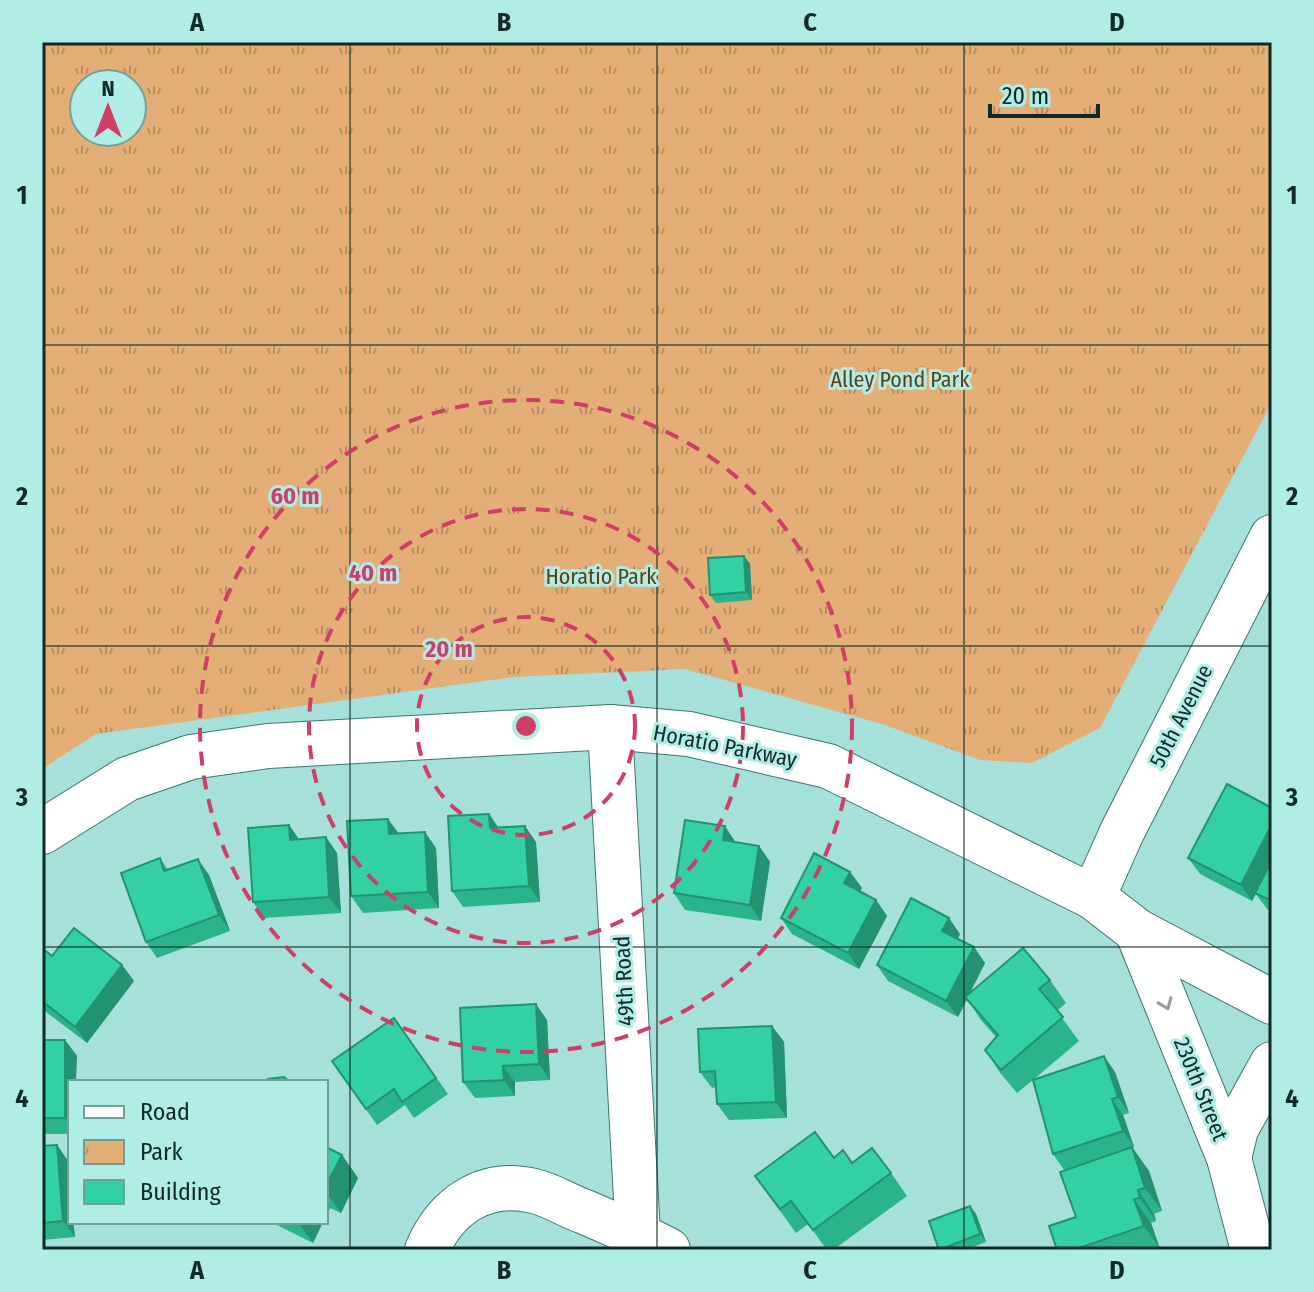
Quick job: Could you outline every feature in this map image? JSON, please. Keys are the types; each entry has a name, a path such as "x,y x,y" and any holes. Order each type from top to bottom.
{"street":[{"name":"50th Avenue","path":"1093,897 1122,832 1272,537"},
{"name":"Horatio Parkway","path":"42,832 127,779 191,757 268,746 610,727 689,734 828,766 1093,897 1137,931 1272,1002"},
{"name":"49th Road","path":"427,1250 437,1227 452,1210 475,1195 493,1189 533,1191 653,1242 610,727"},
{"name":"230th Street","path":"1137,931 1229,1158 1253,1250"},
{"path":"1229,1158 1236,1129 1272,1064"}],"green space":[{"name":"Alley Pond Park","path":"42,42 1272,42 1272,402 1100,728 1032,763 980,760 882,724 685,669 514,677 96,734 42,769"}],"building":[{"path":"744,556 746,592 710,595 708,558"},
{"path":"1227,784 1272,808 1272,824 1241,885 1188,858"},
{"path":"489,814 490,828 525,826 529,886 452,891 448,816"},
{"path":"388,819 389,834 425,832 428,892 351,896 347,821"},
{"path":"685,820 725,826 723,840 759,846 750,905 674,893"},
{"path":"289,825 290,840 326,837 329,897 253,902 248,828"},
{"path":"814,853 850,872 844,883 876,900 848,953 781,918"},
{"path":"160,858 164,871 198,859 219,915 146,942 121,873"},
{"path":"1272,860 1272,901 1255,893"},
{"path":"911,898 949,918 942,931 974,947 946,1001 877,965"},
{"path":"74,928 122,965 75,1027 42,1001 42,948 52,956"},
{"path":"1023,948 1050,980 1039,989 1063,1017 1001,1070 985,1050 998,1035 965,997"},
{"path":"536,1004 539,1064 503,1066 504,1080 463,1082 460,1008"},
{"path":"394,1018 436,1078 402,1102 394,1089 366,1109 332,1061"},
{"path":"772,1026 776,1102 717,1104 715,1071 700,1072 698,1029"},
{"path":"42,1040 65,1040 65,1118 42,1118"},
{"path":"1104,1056 1118,1097 1112,1099 1123,1131 1053,1154 1033,1080"},
{"path":"815,1132 834,1158 843,1150 852,1163 872,1148 891,1173 813,1230 791,1201 780,1209 755,1176"},
{"path":"57,1145 63,1221 42,1223 42,1146"},
{"path":"1132,1147 1145,1188 1138,1190 1140,1198 1134,1199 1144,1226 1073,1250 1057,1250 1049,1226 1076,1217 1060,1172"},
{"path":"328,1148 342,1155 328,1182"},
{"path":"970,1206 980,1234 939,1250 929,1221"}],"park label":[{"name":"Horatio Park","path":"601,576"}]}
